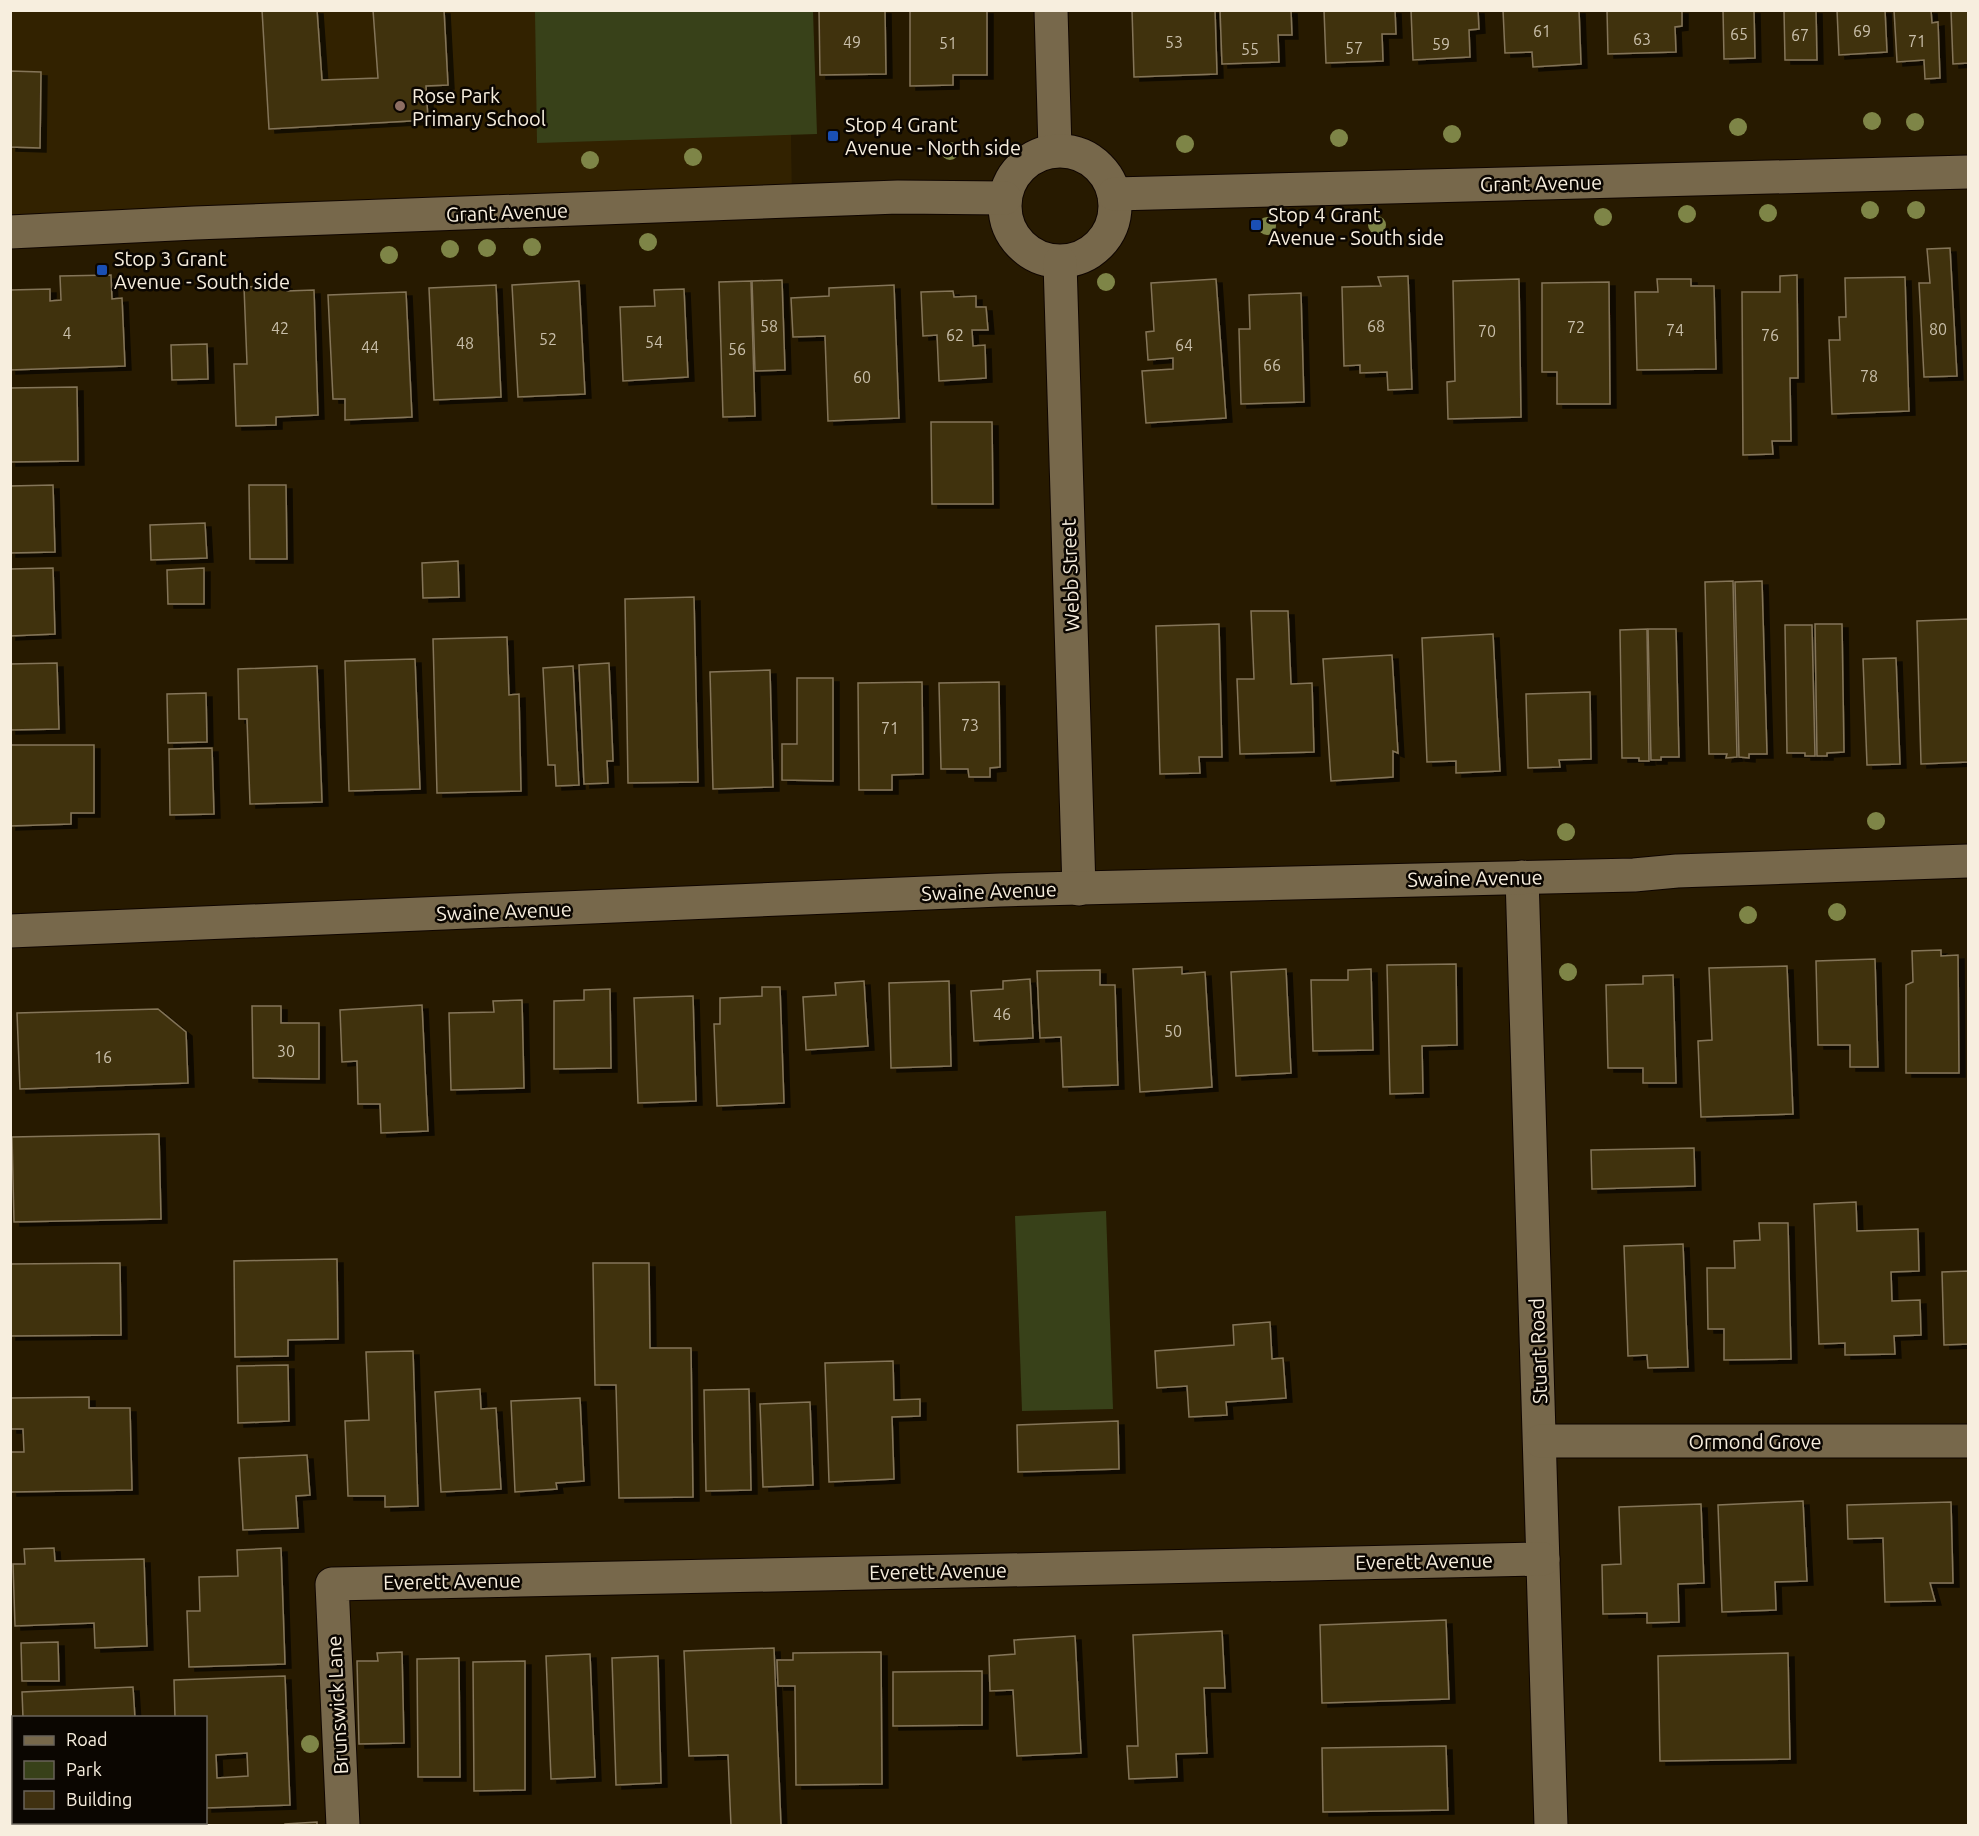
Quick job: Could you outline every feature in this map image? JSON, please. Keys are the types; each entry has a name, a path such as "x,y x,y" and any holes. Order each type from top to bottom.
{"street":[{"path":"1051,10 1055,150"},
{"path":"1055,150 1074,152 1092,161 1106,174 1114,194 1115,213 1109,232 1097,247 1081,257 1060,262 1042,258 1024,249 1011,234 1005,216 1005,198 1011,180 1023,164 1039,154 1055,150"},
{"name":"Grant Avenue","path":"1114,194 1968,172"},
{"name":"Grant Avenue","path":"10,232 898,197 1005,198"},
{"name":"Webb Street","path":"1060,262 1079,888"},
{"name":"Swaine Avenue","path":"10,931 1079,888 1634,875 1677,871 1968,861"},
{"name":"Stuart Road","path":"1522,877 1551,1826"},
{"name":"Ormond Grove","path":"1541,1441 1968,1441"},
{"name":"Everett Avenue","path":"332,1584 1543,1559"},
{"name":"Brunswick Lane","path":"332,1584 343,1826"}],"shaded area":[{"name":"Rose Park Primary School","path":"10,11 789,11 792,201 11,230"}],"green space":[{"path":"535,11 813,11 817,134 537,143"},
{"path":"1106,1211 1113,1409 1022,1411 1015,1216"}],"building":[{"path":"262,10 317,10 322,80 378,78 373,10 444,10 448,85 426,86 428,120 269,129"},
{"path":"819,10 885,10 886,74 820,75"},
{"path":"910,10 987,10 987,75 953,75 953,85 910,86"},
{"path":"1132,10 1215,10 1217,74 1134,77"},
{"path":"1220,10 1291,10 1292,35 1278,35 1279,62 1222,64"},
{"path":"1324,10 1395,10 1396,34 1382,34 1383,61 1326,63"},
{"path":"1411,10 1478,10 1479,29 1469,30 1470,57 1413,60"},
{"path":"1503,10 1579,10 1581,64 1533,67 1532,52 1505,53"},
{"path":"1607,10 1682,10 1682,26 1675,27 1676,52 1608,54"},
{"path":"1723,10 1754,10 1755,58 1724,59"},
{"path":"1784,10 1816,10 1817,60 1785,60"},
{"path":"1837,10 1885,10 1887,52 1839,55"},
{"path":"1894,10 1931,10 1932,23 1938,22 1940,78 1925,79 1924,60 1897,62"},
{"path":"1951,10 1968,10 1968,63 1953,64"},
{"path":"10,71 41,72 40,148 10,147"},
{"path":"1950,248 1957,376 1924,377 1919,283 1930,283 1927,249"},
{"path":"111,275 112,299 122,298 125,366 10,370 10,290 50,289 50,301 61,300 60,276"},
{"path":"1797,275 1798,378 1790,378 1791,441 1772,441 1773,454 1743,455 1742,292 1780,292 1780,276"},
{"path":"1408,276 1412,389 1388,390 1387,372 1360,373 1360,365 1344,366 1342,287 1381,286 1378,277"},
{"path":"1905,277 1909,411 1832,414 1829,340 1840,340 1839,317 1846,317 1845,278"},
{"path":"1216,279 1226,418 1146,423 1142,371 1173,369 1173,358 1148,360 1146,332 1154,331 1151,283"},
{"path":"1519,279 1521,417 1448,419 1447,382 1455,381 1453,281"},
{"path":"1657,279 1691,279 1691,286 1714,286 1716,369 1637,370 1635,292 1658,292"},
{"path":"782,280 785,370 755,371 752,281"},
{"path":"579,281 585,394 518,397 512,285"},
{"path":"751,281 755,416 723,417 719,282"},
{"path":"1609,282 1610,404 1557,404 1557,372 1542,372 1542,283"},
{"path":"286,285 287,291 314,290 318,415 276,417 276,425 236,426 234,364 247,364 244,287"},
{"path":"496,285 501,397 434,400 429,288"},
{"path":"894,285 899,418 828,421 825,336 793,337 791,298 829,296 829,288"},
{"path":"684,289 688,377 623,381 620,307 655,306 654,290"},
{"path":"953,291 954,297 976,296 976,307 986,307 988,330 972,330 973,346 985,345 986,378 939,381 937,335 923,336 921,292"},
{"path":"406,292 412,417 345,420 345,399 333,399 328,295"},
{"path":"1301,293 1304,402 1241,404 1239,329 1250,329 1249,295"},
{"path":"207,344 208,379 172,380 171,345"},
{"path":"77,387 78,461 10,462 10,388"},
{"path":"931,422 992,422 993,504 932,504"},
{"path":"53,485 55,552 10,553 10,486"},
{"path":"249,485 286,485 287,559 250,559"},
{"path":"205,523 207,558 151,560 150,525"},
{"path":"458,561 459,597 423,598 422,563"},
{"path":"53,568 55,634 10,636 10,569"},
{"path":"204,568 204,604 168,604 167,570"},
{"path":"1733,581 1737,757 1726,758 1727,754 1709,754 1705,582"},
{"path":"1762,581 1767,754 1749,754 1749,758 1739,757 1735,582"},
{"path":"694,597 698,782 628,783 625,599"},
{"path":"1251,611 1288,611 1291,684 1312,683 1314,752 1240,754 1237,679 1254,679"},
{"path":"1968,619 1968,762 1921,764 1917,621"},
{"path":"1219,624 1222,757 1199,757 1200,773 1160,774 1156,626"},
{"path":"1815,624 1842,624 1844,752 1827,753 1827,756 1817,756"},
{"path":"1785,625 1812,625 1815,756 1805,756 1805,753 1787,753"},
{"path":"1647,629 1649,761 1639,761 1639,758 1622,758 1620,630"},
{"path":"1648,629 1676,629 1679,757 1661,757 1661,760 1651,760"},
{"path":"1493,634 1500,771 1456,773 1456,761 1427,762 1422,638"},
{"path":"507,637 509,695 519,694 521,791 437,793 433,639"},
{"path":"1392,655 1398,753 1393,751 1393,777 1331,781 1323,659"},
{"path":"1896,658 1900,764 1867,765 1863,659"},
{"path":"415,659 420,789 349,791 345,661"},
{"path":"57,663 59,729 10,730 10,664"},
{"path":"609,663 613,761 607,761 608,783 584,784 579,665"},
{"path":"317,666 322,802 250,804 247,719 239,719 238,669"},
{"path":"573,666 579,785 556,786 555,765 548,765 543,668"},
{"path":"770,670 773,787 713,789 710,672"},
{"path":"797,678 833,678 833,781 782,780 782,744 797,744"},
{"path":"922,682 923,774 892,775 892,790 859,790 858,683"},
{"path":"999,682 1000,767 990,768 990,777 969,777 968,769 941,769 939,683"},
{"path":"1590,692 1591,759 1559,760 1560,767 1528,768 1526,694"},
{"path":"206,693 207,742 168,743 167,694"},
{"path":"10,745 94,745 94,813 71,813 71,824 10,826"},
{"path":"212,748 214,814 170,815 169,749"},
{"path":"1941,950 1941,956 1958,955 1959,1073 1906,1073 1906,985 1913,982 1912,951"},
{"path":"1875,959 1878,1067 1850,1067 1850,1045 1818,1045 1816,961"},
{"path":"1456,964 1457,1045 1422,1046 1423,1093 1390,1094 1387,965"},
{"path":"1787,966 1793,1114 1701,1117 1698,1041 1712,1040 1709,968"},
{"path":"1182,967 1182,974 1205,972 1212,1087 1140,1092 1133,969"},
{"path":"1286,969 1291,1073 1236,1076 1231,972"},
{"path":"1371,969 1373,1050 1313,1051 1311,980 1348,980 1348,970"},
{"path":"1100,970 1100,985 1115,985 1118,1085 1063,1087 1061,1037 1040,1038 1037,971"},
{"path":"1673,975 1676,1083 1643,1083 1643,1068 1608,1068 1606,985 1643,984 1643,976"},
{"path":"1030,979 1033,1038 974,1041 971,991 1003,989 1003,981"},
{"path":"864,981 868,1046 806,1050 803,997 836,995 835,983"},
{"path":"949,981 951,1066 891,1068 889,983"},
{"path":"762,987 780,987 784,1103 717,1106 714,1024 720,1024 720,998 762,996"},
{"path":"610,989 611,1068 554,1069 554,1001 584,1000 584,990"},
{"path":"693,996 696,1101 638,1103 634,998"},
{"path":"522,1000 524,1088 451,1090 449,1013 494,1012 493,1001"},
{"path":"422,1005 428,1131 381,1133 380,1104 358,1104 357,1061 342,1062 340,1010"},
{"path":"252,1006 281,1006 281,1023 319,1023 319,1079 253,1078"},
{"path":"158,1009 186,1032 188,1083 20,1089 17,1013"},
{"path":"159,1134 161,1219 14,1222 12,1137"},
{"path":"1694,1148 1695,1186 1592,1189 1591,1150"},
{"path":"1856,1202 1857,1231 1918,1229 1919,1271 1891,1272 1892,1301 1920,1300 1921,1335 1894,1336 1895,1354 1845,1355 1845,1343 1819,1344 1814,1204"},
{"path":"1759,1223 1788,1223 1791,1359 1724,1360 1724,1329 1708,1329 1707,1268 1735,1268 1734,1241 1760,1240"},
{"path":"1683,1244 1688,1367 1648,1368 1647,1355 1628,1356 1624,1246"},
{"path":"337,1259 338,1339 288,1340 288,1356 235,1357 234,1261"},
{"path":"120,1263 121,1335 10,1336 10,1264"},
{"path":"593,1263 649,1263 650,1348 691,1348 693,1497 619,1498 616,1385 595,1385"},
{"path":"1968,1271 1968,1344 1944,1345 1942,1272"},
{"path":"1270,1322 1272,1359 1283,1358 1286,1398 1226,1402 1227,1415 1189,1417 1187,1386 1157,1388 1155,1351 1234,1345 1233,1325"},
{"path":"413,1351 418,1506 385,1507 385,1496 348,1496 345,1421 369,1420 366,1352"},
{"path":"893,1361 894,1400 920,1399 920,1416 892,1417 894,1479 829,1482 825,1363"},
{"path":"288,1365 289,1421 238,1423 237,1366"},
{"path":"480,1389 481,1409 496,1408 501,1489 441,1492 435,1392"},
{"path":"749,1389 751,1490 706,1491 704,1390"},
{"path":"89,1397 89,1408 130,1408 132,1490 11,1492 10,1452 24,1452 23,1429 11,1429 10,1398"},
{"path":"580,1398 584,1481 556,1483 557,1489 515,1492 511,1401"},
{"path":"810,1402 813,1485 763,1487 760,1404"},
{"path":"1118,1421 1119,1469 1018,1472 1017,1425"},
{"path":"307,1455 310,1495 296,1496 298,1528 243,1530 239,1458"},
{"path":"1803,1501 1807,1581 1775,1582 1776,1610 1722,1612 1718,1505"},
{"path":"1951,1502 1953,1583 1930,1583 1935,1601 1885,1602 1883,1538 1848,1539 1847,1505"},
{"path":"1701,1504 1704,1583 1678,1584 1679,1622 1647,1623 1647,1613 1603,1614 1602,1565 1621,1564 1619,1507"},
{"path":"54,1548 55,1561 144,1559 147,1646 95,1648 94,1623 15,1626 13,1564 25,1564 24,1549"},
{"path":"281,1548 285,1664 189,1667 187,1611 200,1611 199,1577 238,1576 237,1550"},
{"path":"1446,1620 1449,1699 1322,1703 1320,1625"},
{"path":"1222,1631 1225,1688 1204,1688 1207,1753 1176,1754 1177,1777 1129,1779 1127,1746 1138,1746 1133,1635"},
{"path":"1075,1636 1081,1753 1017,1756 1013,1690 990,1691 989,1656 1015,1654 1014,1640"},
{"path":"58,1642 59,1681 22,1681 21,1643"},
{"path":"774,1648 781,1826 731,1826 728,1755 689,1756 684,1651"},
{"path":"402,1652 404,1743 359,1744 357,1661 378,1661 377,1653"},
{"path":"881,1652 882,1784 796,1785 795,1686 778,1686 777,1660 793,1660 793,1653"},
{"path":"1788,1653 1790,1759 1660,1761 1658,1656"},
{"path":"590,1654 595,1777 551,1779 546,1656"},
{"path":"658,1656 661,1783 616,1785 612,1658"},
{"path":"459,1658 460,1777 418,1777 417,1659"},
{"path":"525,1661 525,1790 474,1791 473,1662"},
{"path":"982,1671 982,1725 893,1726 893,1672"},
{"path":"285,1676 290,1805 207,1808 207,1716 175,1716 174,1680","holes":["247,1753 248,1776 217,1778 216,1755"]},
{"path":"133,1687 135,1716 23,1716 22,1692"},
{"path":"1446,1746 1448,1810 1323,1812 1322,1748"},
{"path":"317,1822 317,1826 285,1826 285,1824"}],"place":[{"name":"Rose Park Primary School","path":"400,106"},
{"name":"Stop 4 Grant Avenue - North side","path":"833,136"},
{"name":"Stop 4 Grant Avenue - South side","path":"1256,225"},
{"name":"Stop 3 Grant Avenue - South side","path":"102,270"}]}
